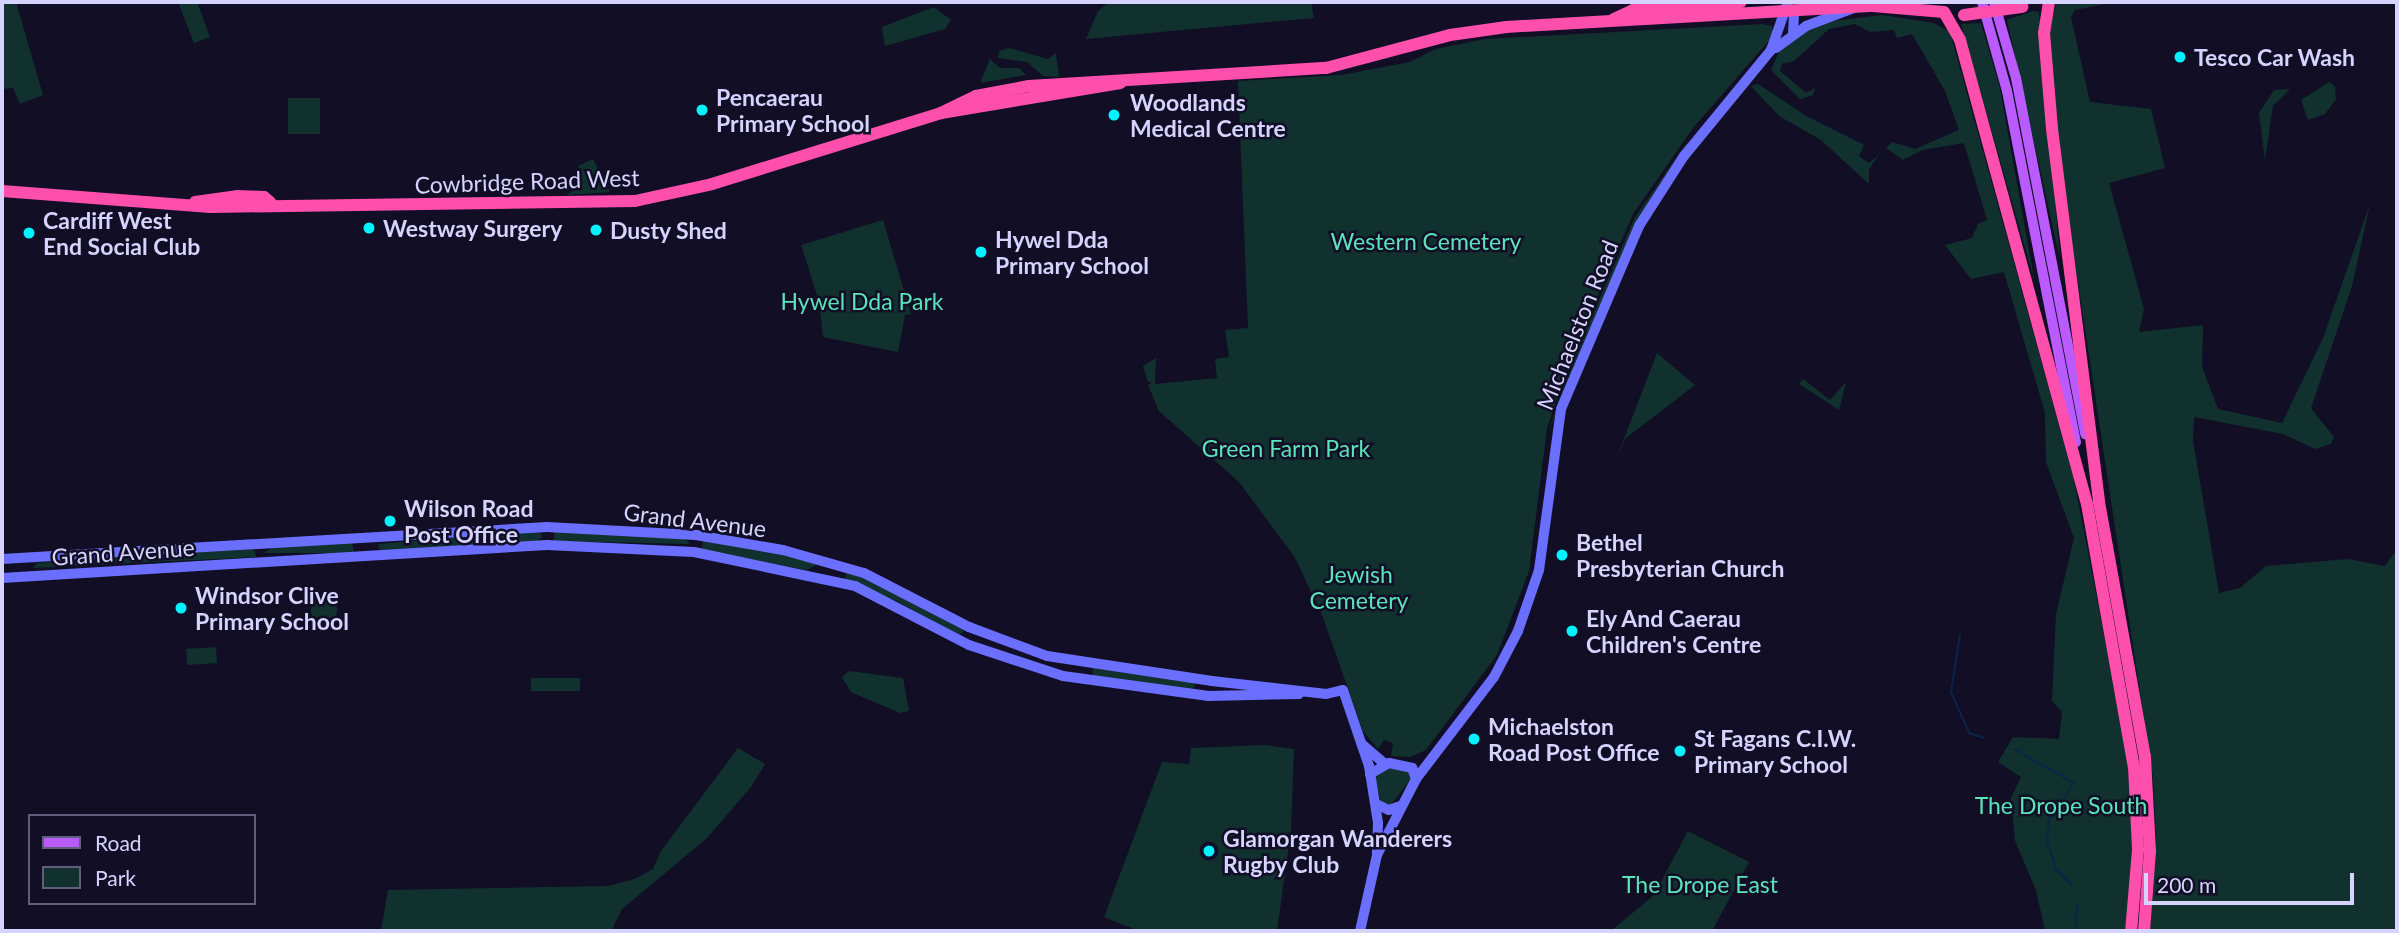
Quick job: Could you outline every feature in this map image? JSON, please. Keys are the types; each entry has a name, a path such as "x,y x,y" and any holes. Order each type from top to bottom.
{"highway":[{"name":"Cowbridge Road West","path":"1614,19 1624,12 1741,2"},
{"path":"1929,2 1944,12 1959,35 2093,503 2146,757 2150,851 2144,931"},
{"path":"2049,2 2044,33 2050,108 2093,503 2134,767 2138,850 2132,931"},
{"name":"Cowbridge Road West","path":"2,191 195,202 237,196 264,197 270,202 479,206 635,201 712,184 941,113 1124,81 1326,68 1472,30 1789,10 1855,8 1964,15 2027,4"}],"main road":[{"path":"1982,2 2005,82 2093,503"},
{"path":"1994,2 2016,78 2093,503"}],"street":[{"name":"Cowbridge Road West","path":"1719,4 1730,10 1789,10"},
{"name":"Michaelston Road","path":"1771,50 1793,34 1855,8"},
{"path":"1789,10 1793,34"},
{"name":"Michaelston Road","path":"1416,779 1494,677 1525,613 1541,558 1559,415 1639,226 1685,156 1771,50 1789,10"},
{"path":"547,527 547,545"},
{"name":"Grand Avenue","path":"2,559 547,527 696,536 836,565 889,582 969,627 1047,656 1202,680 1310,692"},
{"path":"258,544 260,562"},
{"name":"Grand Avenue","path":"2,578 547,545 694,552 823,576 885,597 963,641 1043,671 1072,678 1199,695 1343,690 1363,745"},
{"name":"Grand Avenue","path":"29,558 30,577"},
{"path":"823,576 836,565"},
{"path":"963,641 969,627"},
{"path":"1043,671 1047,656"},
{"path":"1072,678 1075,662"},
{"path":"1199,695 1202,680"},
{"path":"1363,745 1384,763 1407,765 1433,755"},
{"path":"1363,745 1376,804 1377,855"},
{"path":"1370,774 1384,763"},
{"path":"1360,931 1377,855 1416,779 1407,765"},
{"path":"1376,804 1389,810 1400,806"}],"green space":[{"path":"2,2 16,2 43,95 20,104 13,88 2,89"},
{"path":"178,2 197,2 210,37 194,43"},
{"path":"1109,2 1311,2 1314,18 1086,39 1098,11"},
{"path":"2057,2 2114,2 2075,10 2071,17 2090,102 2151,109 2165,168 2109,183 2144,309 2139,332 2203,325 2202,367 2218,409 2282,423 2323,338 2370,204 2352,286 2311,408 2334,437 2331,444 2315,449 2283,434 2194,417 2193,441 2219,593 2240,588 2266,566 2348,559 2385,566 2397,549 2397,931 2149,931 2156,836 2153,778 2062,177 2048,31"},
{"path":"934,7 951,20 945,29 885,46 882,27"},
{"path":"2033,11 2039,12 2060,260 2007,20"},
{"name":"The Drope South","path":"1882,15 1934,23 1950,32 2074,480 2127,753 2133,857 2125,931 2045,931 2036,890 2015,841 2011,798 2021,777 1998,762 2013,737 2059,739 2062,712 2052,701 2056,614 2074,538 2046,462 2045,413 2004,272 1971,279 1945,245 1972,238 1978,224 1987,220 1964,143 1922,150 1903,160 1886,148 1892,142 1915,149 1959,130 1945,91 1912,34 1897,38 1894,30 1870,32 1855,24 1829,29 1794,61 1782,64 1780,71 1806,93 1815,88 1813,95 1800,99 1771,70 1780,50 1807,31 1832,21"},
{"path":"1981,23 2000,88 2034,279 1961,24"},
{"name":"Western Cemetery","path":"1761,24 1772,26 1773,36 1693,128 1633,214 1570,360 1547,428 1529,571 1497,655 1426,750 1410,757 1391,756 1393,743 1384,740 1378,749 1363,731 1321,612 1294,556 1239,482 1159,411 1148,385 1153,381 1148,382 1143,366 1156,358 1155,384 1217,378 1215,359 1229,357 1225,330 1248,328 1238,81 1341,75 1410,62 1435,49 1485,39"},
{"path":"1009,48 1048,59 1056,53 1059,77 1043,76 1027,62 998,58 999,51"},
{"path":"990,59 1000,68 1019,68 1026,75 980,83"},
{"path":"2329,82 2335,86 2336,99 2325,114 2308,120 2301,100"},
{"path":"1758,84 1808,117 1864,145 1859,156 1869,163 1879,155 1869,169 1869,184 1821,140 1779,116 1751,86"},
{"path":"2290,89 2273,106 2265,160 2259,113 2274,90"},
{"path":"288,98 320,98 320,134 288,134"},
{"path":"1694,132 1639,217 1548,433 1572,362 1635,217"},
{"path":"593,159 610,192 566,195 583,184 578,166"},
{"name":"Hywel Dda Park","path":"883,220 911,314 905,315 898,352 823,337 819,301 801,245"},
{"path":"1657,353 1695,385 1626,438 1617,457"},
{"path":"1803,379 1830,400 1846,382 1839,410 1799,384"},
{"path":"539,531 542,537 537,541 380,551 378,544"},
{"path":"554,531 686,539 690,544 554,541"},
{"path":"703,539 758,548 820,563 807,570 702,550"},
{"path":"352,543 354,553 263,553 274,547"},
{"path":"254,549 256,557 33,568 37,563"},
{"path":"848,570 964,629 963,632 958,636 899,602 844,580"},
{"path":"324,597 333,601 337,610 333,619 324,623 315,619 311,610 315,601"},
{"path":"216,647 217,663 187,665 186,649"},
{"path":"1093,668 1193,681 1195,686 1192,690 1092,679"},
{"path":"849,671 903,678 909,711 900,713 851,692 842,677"},
{"path":"531,678 580,678 580,691 531,691"},
{"name":"Glamorgan Wanderers Rugby Club","path":"1264,745 1294,749 1291,830 1277,931 1139,931 1104,917 1162,762 1189,764 1191,748"},
{"path":"738,748 765,764 751,787 707,838 622,909 611,931 381,931 388,890 608,886 635,879 653,869 661,851"},
{"path":"1382,767 1410,771 1411,779 1390,806 1381,802 1375,779"},
{"name":"The Drope East","path":"1688,831 1749,862 1712,931 1611,931 1654,895"}],"waterway":[{"path":"1960,634 1951,692 1969,733 1984,738"},
{"path":"2014,749 2074,783 2049,819 2047,840 2056,869 2072,885"},
{"path":"2075,931 2078,903"}],"place":[{"name":"Tesco Car Wash","path":"2180,57"},
{"name":"Pencaerau Primary School","path":"702,110"},
{"name":"Woodlands Medical Centre","path":"1114,115"},
{"name":"Westway Surgery","path":"369,228"},
{"name":"Dusty Shed","path":"596,230"},
{"name":"Cardiff West End Social Club","path":"29,233"},
{"name":"Hywel Dda Primary School","path":"981,252"},
{"name":"Wilson Road Post Office","path":"390,521"},
{"name":"Bethel Presbyterian Church","path":"1562,555"},
{"name":"Windsor Clive Primary School","path":"181,608"},
{"name":"Ely And Caerau Children's Centre","path":"1572,631"},
{"name":"Michaelston Road Post Office","path":"1474,739"},
{"name":"St Fagans C.I.W. Primary School","path":"1680,751"},
{"name":"Glamorgan Wanderers Rugby Club","path":"1209,851"}],"park label":[{"name":"Green Farm Park","path":"1286,448"},
{"name":"Jewish Cemetery","path":"1359,587"}]}
